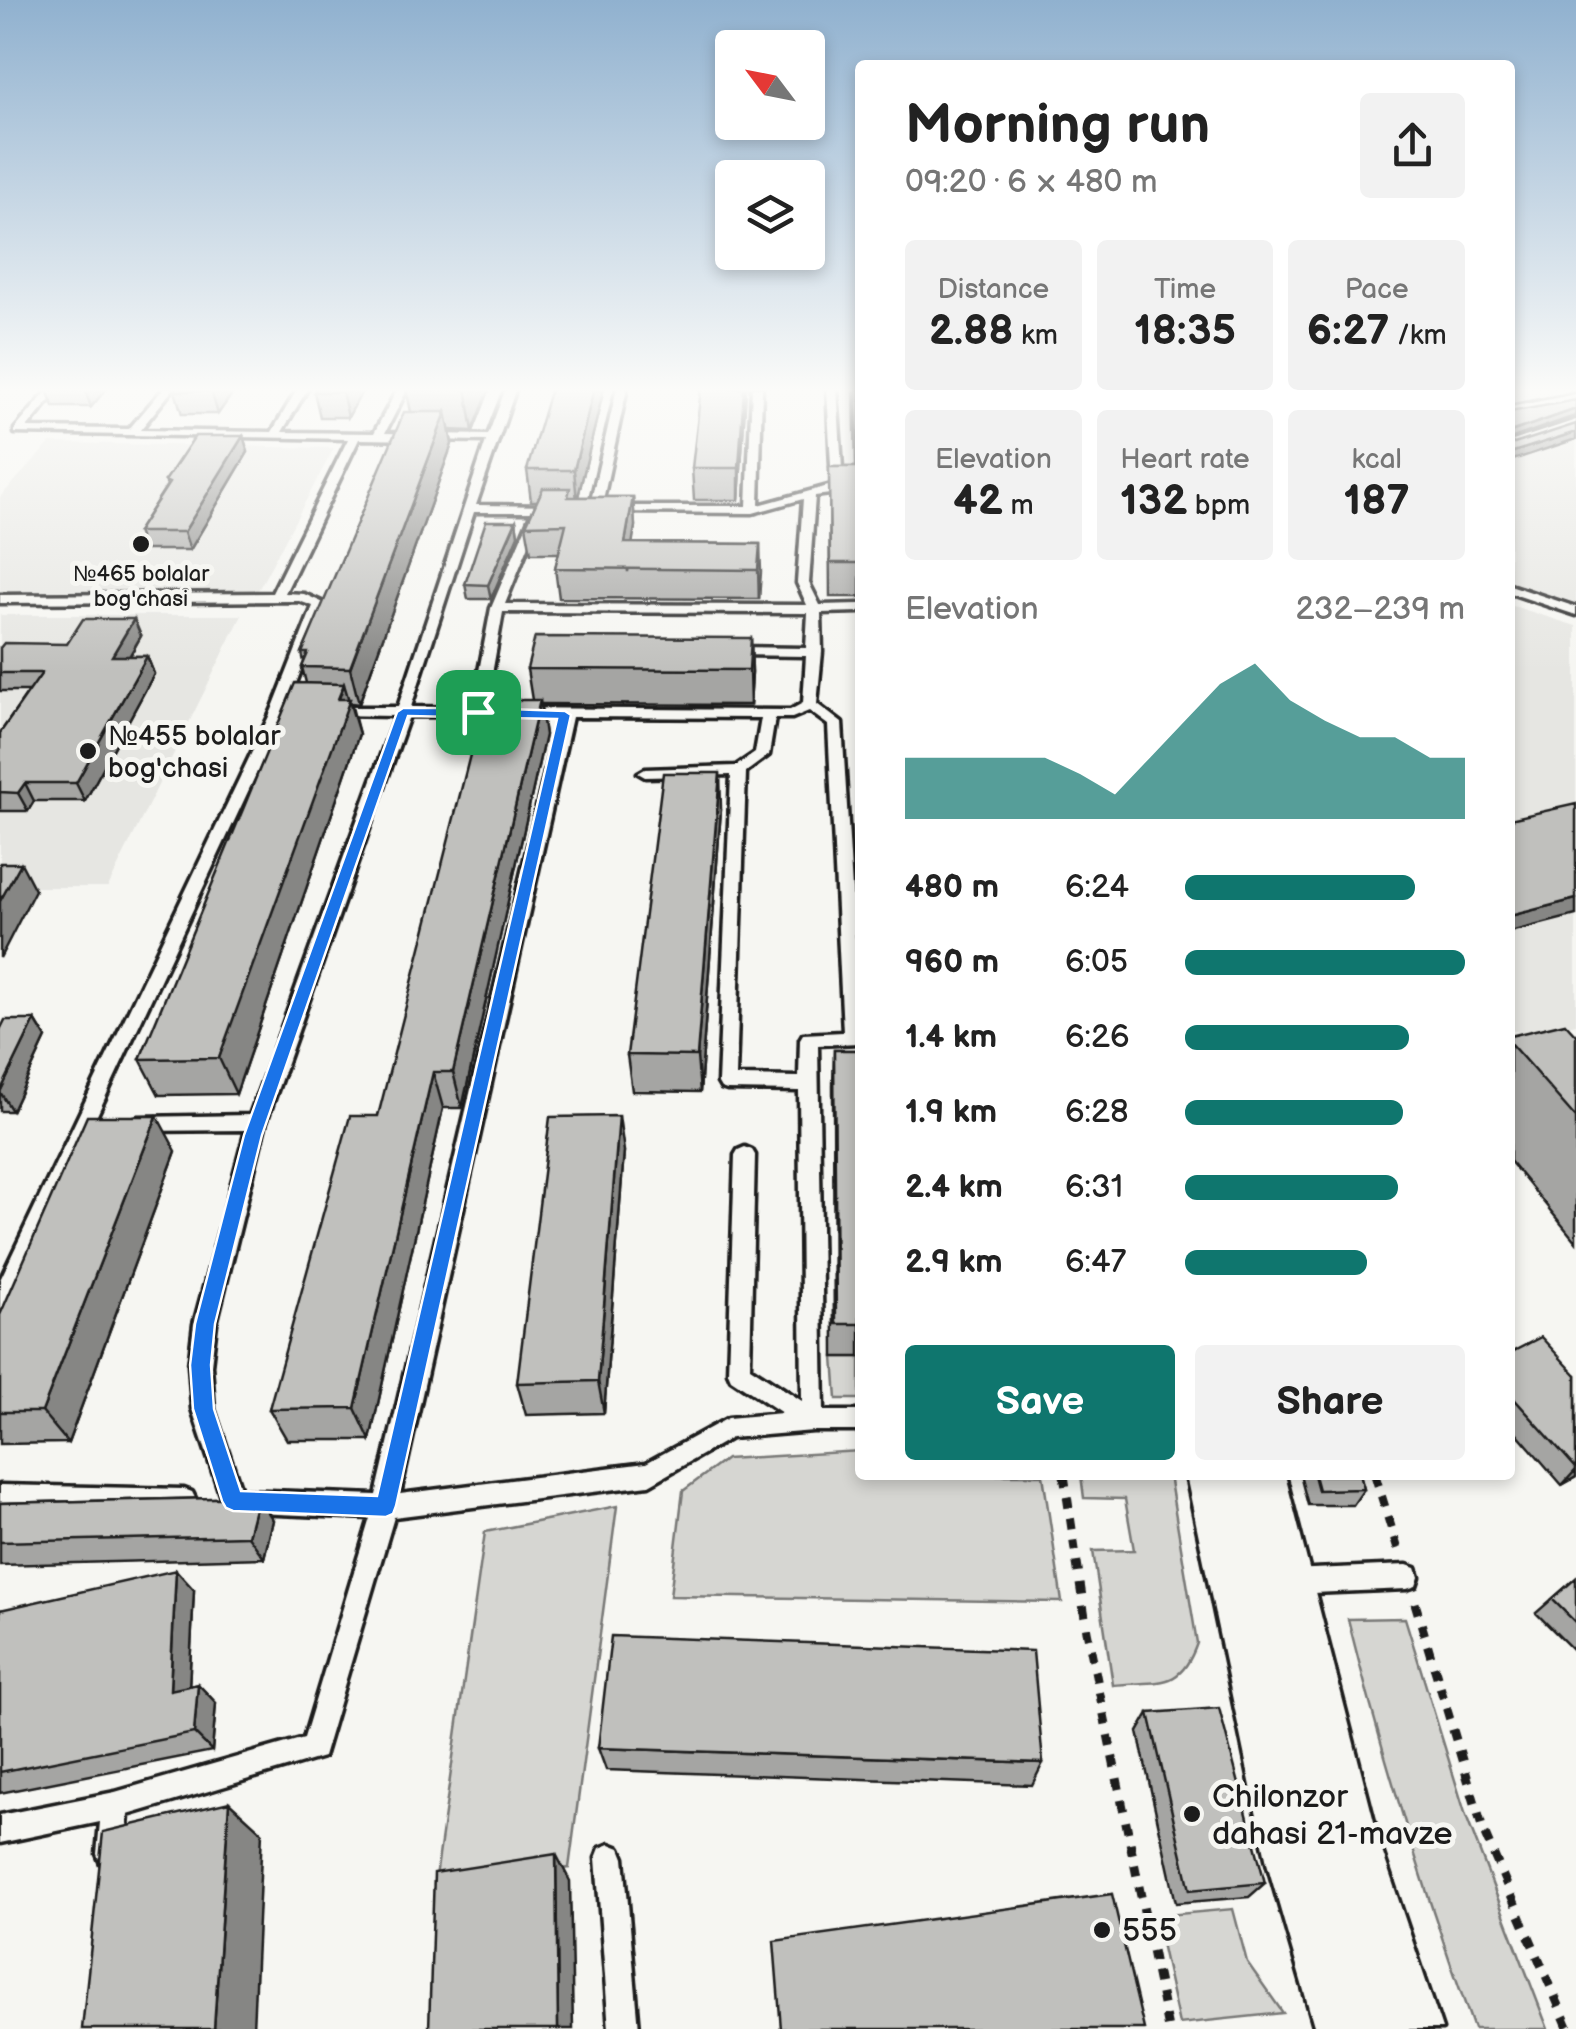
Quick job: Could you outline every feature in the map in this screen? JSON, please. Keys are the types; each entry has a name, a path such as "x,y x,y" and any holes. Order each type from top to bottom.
{"main road":[{"path":"1218,1480 1304,1863 1355,2029"},
{"path":"1255,1480 1343,1845 1402,2029"}],"lane":[{"path":"278,598 333,483"},
{"path":"233,1501 203,1409 200,1365 205,1324 257,1122 403,712 477,483"},
{"path":"595,509 601,483"},
{"path":"753,510 754,483"},
{"path":"838,483 838,487"},
{"path":"469,508 753,510 838,487 855,487"},
{"path":"809,494 803,583 815,608 810,705"},
{"path":"478,712 496,608 539,508"},
{"path":"1515,591 1576,611"},
{"path":"0,599 300,597 320,604 288,710 104,1125 0,1302"},
{"path":"496,608 855,608"},
{"path":"720,651 815,652"},
{"path":"314,710 792,714 810,705"},
{"path":"810,705 834,723 855,1024"},
{"path":"645,772 740,770 762,755 769,713"},
{"path":"0,1830 115,1806 314,1748 386,1506 565,715"},
{"path":"740,770 727,1083 808,1084"},
{"path":"813,1420 809,1039 855,1038"},
{"path":"104,1125 257,1122"},
{"path":"744,1155 739,1372 813,1420"},
{"path":"0,1496 386,1506 649,1474 728,1428 813,1420 855,1421"},
{"path":"1278,1582 1406,1577"},
{"path":"110,1880 115,1806"},
{"path":"610,1858 624,2029"}],"path":[{"path":"1065,1480 1087,1631 1168,2029"},
{"path":"1377,1480 1483,1830 1569,2029"}],"shaded area":[{"name":"№465 bolalar bog'chasi","path":"13,483 315,483 255,596 0,592 0,497"},
{"path":"1515,483 1576,483 1576,603 1515,584"},
{"path":"1515,607 1576,626 1576,1024 1534,1035 1515,1031"},
{"name":"№455 bolalar bog'chasi","path":"0,615 242,615 108,887 0,887"},
{"path":"834,1357 855,1357 855,1399 837,1399"},
{"path":"855,1451 855,1480 1044,1480 1062,1602 670,1596 683,1491 726,1459"},
{"path":"1082,1480 1170,1480 1197,1643 1175,1677 1113,1685 1093,1551 1134,1550 1125,1499 1084,1498"},
{"path":"617,1506 569,1868 435,1884 485,1532"},
{"path":"1405,1618 1466,1816 1548,2029 1474,2029 1456,1978 1390,1775 1348,1619"},
{"path":"1233,1909 1247,1962 1283,2013 1179,2024 1155,1916"}],"building":[{"path":"169,483 214,483 184,532 137,532"},
{"path":"374,483 419,483 350,668 302,667 308,653 302,653"},
{"path":"829,483 855,483 855,563 830,563"},
{"path":"543,488 570,488 568,497 633,497 625,543 760,544 758,570 555,568 566,524 526,525"},
{"path":"486,521 516,521 488,585 465,584"},
{"path":"83,619 134,619 112,656 147,656 76,783 25,783 18,793 0,792 0,733 42,673 0,673 0,648 4,643 67,644"},
{"path":"535,637 751,638 749,670 527,669"},
{"path":"295,683 344,684 338,699 350,699 219,1058 140,1059"},
{"path":"484,700 540,700 453,1072 433,1072 355,1408 269,1409 350,1116 378,1116"},
{"path":"663,773 720,773 697,1056 627,1055"},
{"path":"1576,804 1576,899 1515,915 1515,818"},
{"path":"0,863 21,863 0,901"},
{"path":"5,1020 35,1020 0,1092 0,1030"},
{"path":"1565,1023 1576,1035 1576,1118 1515,1049 1515,1035"},
{"path":"834,1050 855,1050 855,1324 836,1324"},
{"path":"87,1116 157,1116 42,1412 0,1412 0,1315"},
{"path":"619,1116 598,1381 517,1383 550,1117"},
{"path":"1541,1337 1576,1375 1576,1468 1515,1400 1515,1350"},
{"path":"1315,1480 1361,1480 1364,1489 1318,1490"},
{"path":"258,1497 248,1536 0,1542 0,1503"},
{"path":"176,1570 170,1690 198,1684 194,1733 0,1772 0,1610"},
{"path":"1576,1578 1576,1623 1552,1599"},
{"path":"611,1636 1033,1651 1043,1763 598,1748"},
{"name":"Chilonzor dahasi 21-mavze","path":"1219,1708 1265,1883 1190,1890 1149,1713"},
{"path":"229,1802 214,2029 82,2029 103,1832"},
{"path":"556,1854 558,2029 429,2029 434,1873"},
{"path":"1112,1894 1144,2029 781,2029 774,1941"}],"place":[{"name":"№465 bolalar bog'chasi","path":"141,544"},
{"name":"№455 bolalar bog'chasi","path":"88,751"},
{"name":"Chilonzor dahasi 21-mavze","path":"1192,1814"},
{"name":"555","path":"1102,1930"}],"route":[{"path":"403,712 478,712 565,715 386,1506 233,1501 203,1409 200,1365 205,1324 253,1135 403,712"}]}
